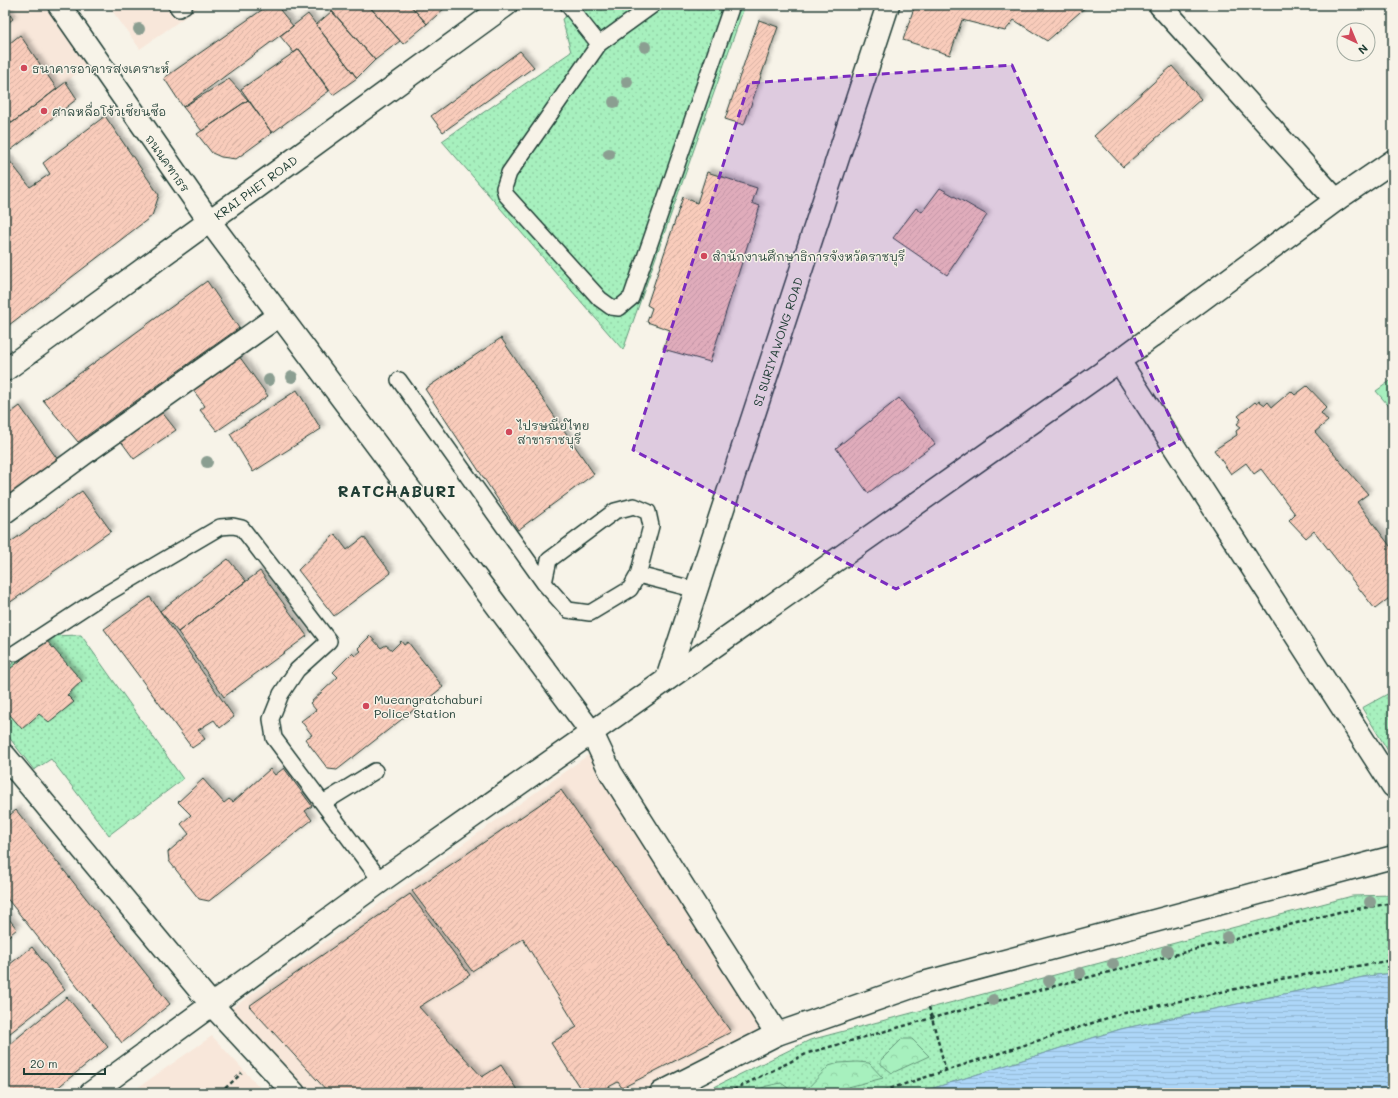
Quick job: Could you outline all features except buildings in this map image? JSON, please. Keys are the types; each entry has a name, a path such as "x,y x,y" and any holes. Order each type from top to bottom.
{"street":[{"name":"ถนนคฑาธร","path":"59,5 210,222 278,316 592,733 611,773 777,1034"},
{"name":"KRAI PHET ROAD","path":"5,370 506,5"},
{"name":"SI SURIYAWONG ROAD","path":"667,679 888,5"},
{"path":"1160,5 1336,200"},
{"path":"91,1093 381,881 1119,361 1336,200 1393,160"},
{"path":"5,512 92,448 278,316"},
{"path":"1119,361 1393,786"},
{"path":"5,756 212,1005 294,1093"},
{"path":"661,1093 777,1034 922,983 1393,857"}],"lane":[{"path":"176,5 179,9 185,5"},
{"path":"568,5 598,44"},
{"path":"653,5 598,44 509,173 504,188 506,196 600,299 610,307 619,308 631,298 732,5"},
{"path":"399,380 544,583 568,610 590,613 630,589 638,575 651,526 648,512 634,506 615,511 549,560 544,583"},
{"path":"15,653 96,600 220,527 233,526 242,528 329,641 297,670 281,694 271,719 274,738 381,881"},
{"path":"638,575 697,590"},
{"path":"323,804 375,771"}],"path":[{"path":"727,1093 808,1053 932,1018 1339,912 1393,903"},
{"path":"877,1093 1120,1014 1279,979 1393,960"},
{"path":"932,1018 946,1071"}],"highlighted area":[{"path":"1012,65 1180,440 896,589 633,450 749,83"}],"shaded area":[{"path":"5,5 47,5 87,66 5,128"},
{"path":"108,5 202,5 140,49"},
{"path":"591,753 762,1027 648,1093 309,1093 231,1009"},
{"path":"212,1036 265,1093 130,1093"}],"green space":[{"path":"582,5 745,5 623,350 442,141 571,52 562,19"},
{"path":"1393,379 1393,411 1376,391"},
{"path":"81,635 183,779 109,835 51,759 34,770 5,732 5,669 49,636"},
{"path":"1393,691 1393,759 1362,708"},
{"path":"1393,895 1393,973 1368,976 1121,1029 918,1093 702,1093 810,1040 1352,896"},
{"path":"902,1039 912,1039 929,1056 892,1073 881,1064 881,1060"},
{"path":"839,1063 869,1063 883,1078 825,1093 803,1093 829,1066"},
{"path":"781,1083 795,1093 750,1093 767,1086"}],"water":[{"path":"1393,973 1393,1093 918,1093 1121,1029 1368,976"}],"place":[{"name":"ธนาคารอาคารสงเคราะห์","path":"24,68"},
{"name":"ศาลหลื่อโจ้วเซียนซือ","path":"44,111"},
{"name":"สำนักงานศึกษาธิการจังหวัดราชบุรี","path":"704,256"},
{"name":"ไปรษณีย์ไทย สาขาราชบุรี","path":"509,432"},
{"name":"Mueangratchaburi Police Station","path":"366,706"}],"district":[{"name":"RATCHABURI","path":"397,490"}]}
